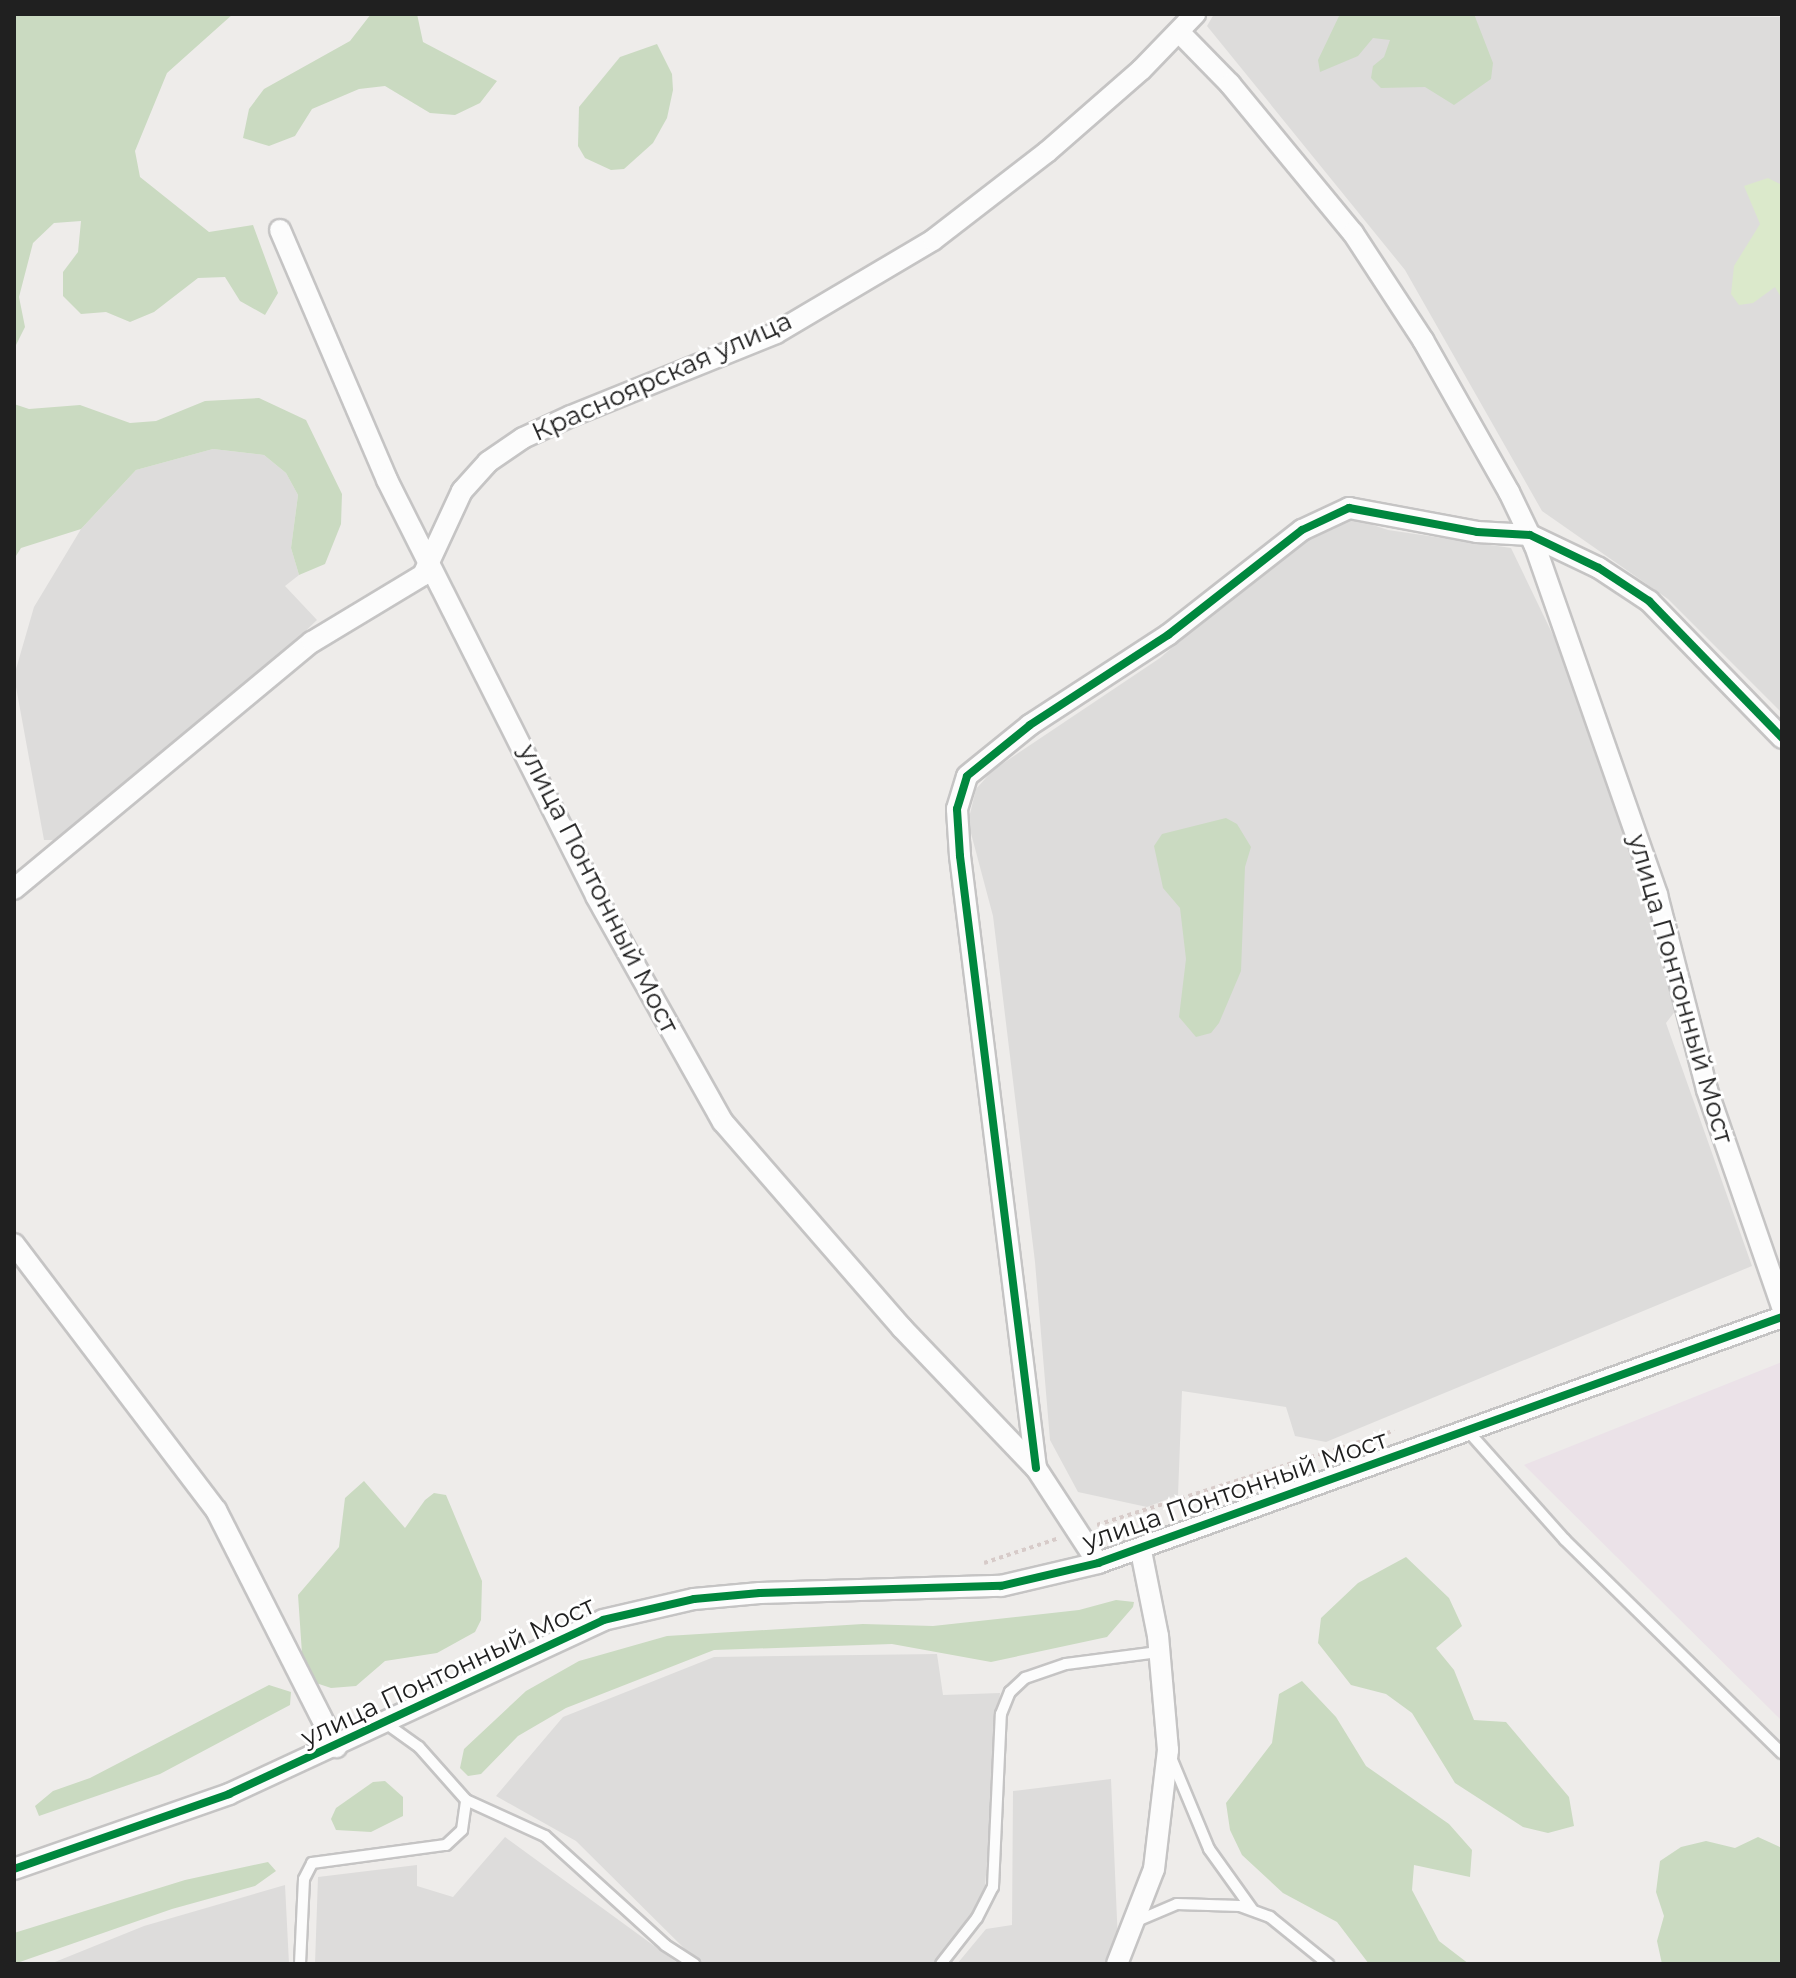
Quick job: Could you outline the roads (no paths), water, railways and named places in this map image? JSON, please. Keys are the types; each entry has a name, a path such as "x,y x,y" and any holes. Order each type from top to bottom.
{"street":[{"name":"Красноярская улица","path":"14,889 312,642 403,591 432,562 462,491 488,462 523,438 571,416 776,333 933,240 1047,152 1195,14"},
{"name":"улица Понтонный Мост","path":"1179,32 1230,84 1353,233 1423,340 1530,535 1657,895 1707,1090 1782,1307"},
{"name":"улица Понтонный Мост","path":"280,230 387,480 432,562 596,896 723,1122 902,1328 1036,1468 1098,1563"},
{"name":"улица Понтонный Мост","path":"1036,1468 960,856 957,809 967,776 1030,725 1168,635 1263,558 1328,514 1373,509 1477,532 1530,535 1599,568 1649,601 1782,738"},
{"name":"улица Понтонный Мост","path":"14,1244 216,1510 336,1747"},
{"name":"улица Понтонный Мост","path":"14,1869 201,1804 336,1747 383,1720 603,1620 650,1607 760,1593 1001,1586 1098,1563 1141,1551 1782,1317"},
{"name":"улица Понтонный Мост","path":"1117,1964 1137,1921 1163,1825 1168,1750 1158,1652 1141,1551"}],"lane":[{"path":"1467,1430 1565,1540 1782,1753"},
{"path":"941,1964 977,1918 993,1887 1001,1714 1010,1692 1025,1678 1066,1664 1158,1652"},
{"path":"383,1720 419,1747 466,1800 545,1836 665,1945 694,1964"},
{"path":"1168,1750 1209,1849 1252,1909 1308,1943 1328,1964"},
{"path":"300,1964 304,1879 312,1863 446,1845 462,1830 466,1800"},
{"path":"1137,1921 1197,1902 1252,1909"}]}
